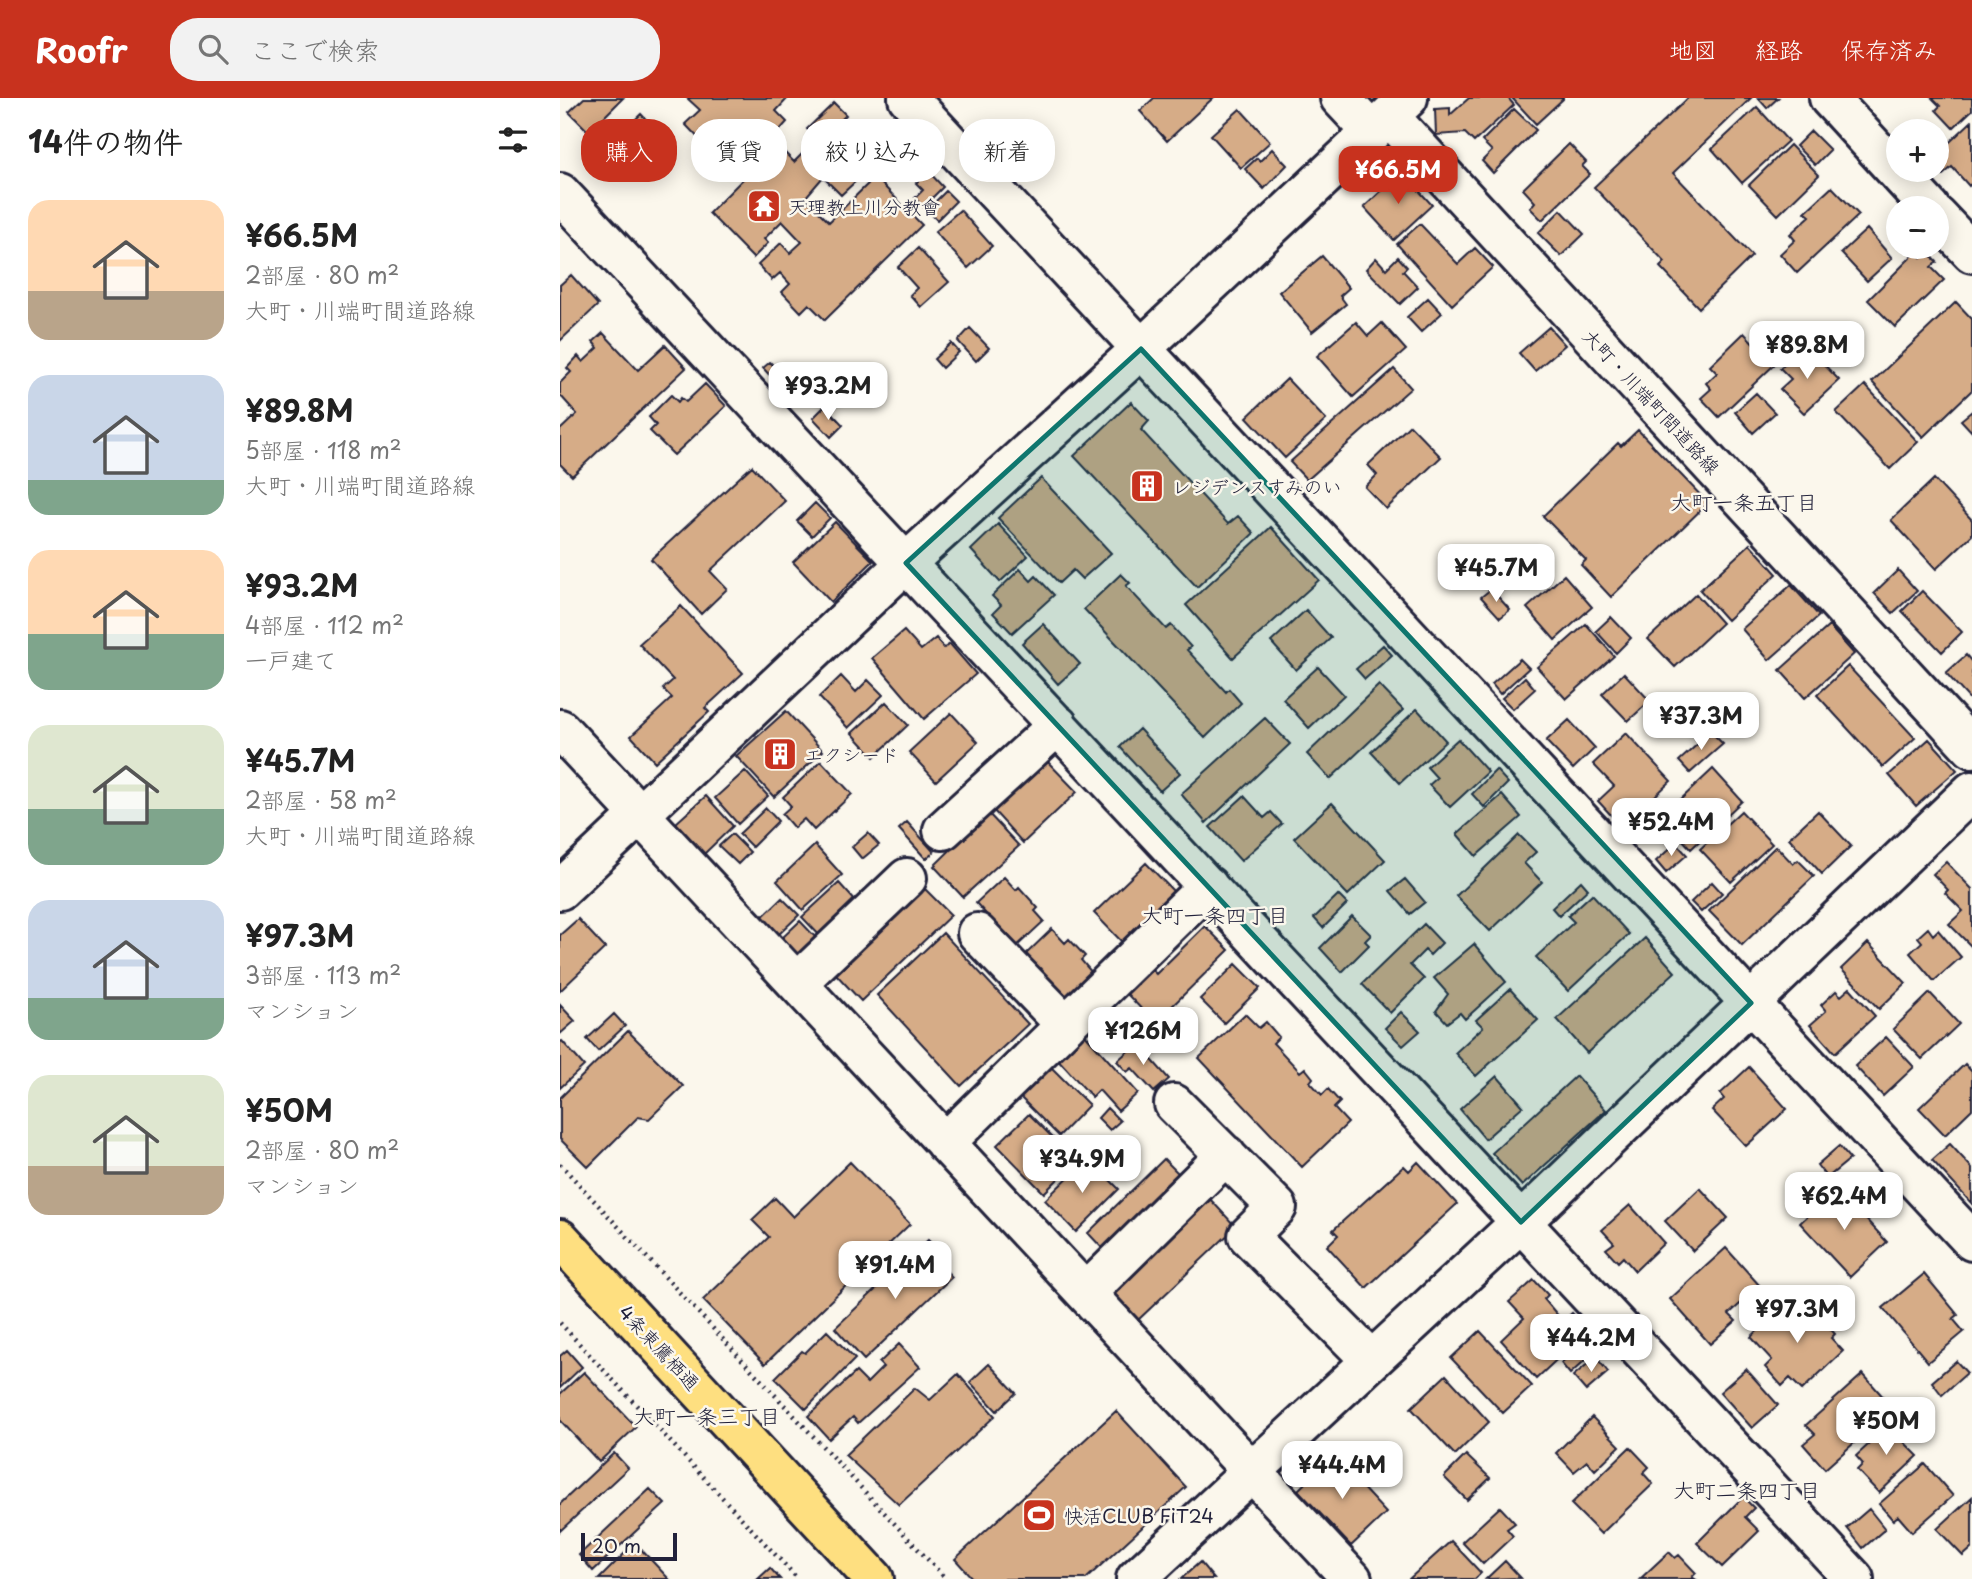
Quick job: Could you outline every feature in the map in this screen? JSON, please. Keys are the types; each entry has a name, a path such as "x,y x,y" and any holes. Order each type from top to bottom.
{"highway":[{"name":"4条東鷹栖通","path":"560,1239 874,1579"}],"street":[{"path":"908,98 1972,1241"},
{"name":"大町・川端町間道路線","path":"1340,98 1389,115 1972,748"},
{"path":"1829,98 1919,196"},
{"path":"560,890 906,563 1141,349 1389,115"},
{"path":"560,193 1854,1579"},
{"path":"1949,229 1972,253"},
{"path":"943,830 1058,725"},
{"path":"560,729 1352,1579"},
{"path":"1136,1579 1521,1222 1972,791"},
{"path":"797,982 907,878"},
{"path":"945,1143 1208,886"},
{"path":"977,933 1066,1025"},
{"path":"1174,1104 1277,1207 1248,1236 1371,1360"},
{"path":"1086,1293 1226,1156"}],"path":[{"path":"560,1164 946,1579"},
{"path":"560,1323 798,1579"}],"highlighted area":[{"path":"1141,349 1751,1003 1521,1222 906,563"}],"building":[{"path":"584,98 623,98 602,119 581,119 581,124 569,112"},
{"name":"天理教上川分教會","path":"687,98 788,98 776,111 784,119 691,119 691,130 685,124 700,110"},
{"path":"1154,98 1213,98 1167,141 1140,111"},
{"path":"1469,98 1508,98 1514,105 1474,142 1465,133 1436,135 1435,109 1450,108 1450,115"},
{"path":"1512,98 1563,98 1563,99 1536,124"},
{"path":"1688,98 1751,98 1673,173 1752,256 1699,308 1660,267 1665,262 1594,187"},
{"path":"1758,98 1778,98 1767,108"},
{"path":"1932,98 1972,98 1972,110 1953,128 1949,119 1944,119 1936,110 1940,106"},
{"name":"天理教上川分教會","path":"834,103 846,115 842,119 817,119"},
{"path":"1757,107 1788,141 1742,183 1712,149"},
{"path":"1240,109 1270,142 1241,168 1211,135"},
{"path":"1514,109 1536,130 1493,173 1482,161 1492,151 1482,141"},
{"path":"1972,121 1972,183 1969,186 1952,167 1949,170 1949,143"},
{"path":"1811,131 1830,150 1815,165 1796,146"},
{"path":"1569,144 1586,162 1582,166 1590,174 1542,220 1530,208 1535,202 1523,189"},
{"path":"1790,145 1819,175 1778,215 1749,185"},
{"path":"1272,149 1287,165 1264,189 1245,169 1257,158 1260,161"},
{"name":"天理教上川分教會","path":"787,155 794,162 801,155 801,182 819,182 805,198 829,222 870,182 880,182 922,225 825,320 809,304 801,312 782,292 790,284 780,273 772,280 758,265 781,243 790,253 802,242 782,221 764,239 768,243 753,258 709,213 740,182 787,182"},
{"path":"1402,172 1432,205 1394,240 1364,207"},
{"name":"天理教上川分教會","path":"828,182 855,182 841,195"},
{"path":"938,182 943,187 923,207 915,198 923,190 916,183"},
{"path":"1832,187 1859,215 1797,273 1780,254 1795,240 1790,234 1810,216 1805,212"},
{"path":"946,191 956,201 937,220 927,210"},
{"path":"960,210 992,246 968,268 935,232"},
{"path":"1561,210 1584,234 1561,256 1538,233"},
{"path":"1420,224 1458,264 1475,248 1493,267 1452,305 1397,244"},
{"path":"1867,229 1886,251 1886,259 1891,259 1867,281 1841,253"},
{"path":"918,248 949,282 921,307 910,295 917,288 898,267"},
{"path":"1322,256 1349,288 1340,296 1346,304 1312,332 1279,292"},
{"path":"1398,257 1407,267 1403,271 1418,287 1400,304 1366,269 1376,258 1386,269"},
{"path":"1909,259 1934,259 1937,262 1931,267 1944,280 1895,327 1868,300"},
{"path":"571,275 598,305 560,341 560,285"},
{"path":"1428,298 1442,313 1421,332 1407,317"},
{"path":"1956,302 1972,319 1972,390 1923,437 1872,382"},
{"path":"1356,322 1368,336 1382,323 1406,350 1353,397 1317,356"},
{"path":"1549,327 1565,345 1535,371 1519,353"},
{"path":"970,328 989,348 976,361 958,341"},
{"path":"603,333 638,370 665,345 686,368 572,476 560,464 560,430 577,414 560,395 560,383 571,372 567,368 578,356 583,362 598,348 593,342"},
{"path":"1744,333 1774,365 1719,417 1701,398 1711,389 1706,383 1717,373 1710,366"},
{"path":"951,343 959,352 942,368 934,359"},
{"path":"1796,353 1806,365 1816,356 1839,380 1804,413 1780,389 1791,379 1780,368"},
{"path":"770,362 794,387 787,394 763,368"},
{"path":"1394,369 1411,388 1307,480 1290,462"},
{"path":"1287,379 1326,420 1285,458 1247,417"},
{"path":"705,384 726,406 674,455 650,431 656,425 649,417 671,395 678,402 681,398 686,402"},
{"path":"1865,385 1918,442 1890,469 1836,412"},
{"path":"1756,393 1775,413 1753,433 1735,412"},
{"name":"レジデンスすみのい","path":"1131,402 1149,421 1141,430 1228,524 1238,516 1254,533 1197,587 1074,456"},
{"path":"825,406 843,425 831,437 813,418"},
{"path":"1972,411 1972,432 1961,420"},
{"path":"1410,425 1441,457 1386,509 1365,487 1377,475 1368,465"},
{"path":"1638,430 1708,503 1611,597 1581,565 1586,560 1543,516 1618,443 1621,446"},
{"path":"752,466 785,501 710,571 727,589 701,614 651,559"},
{"path":"1041,478 1111,553 1082,579 1073,570 1059,583 998,518"},
{"path":"1934,479 1972,520 1972,535 1936,569 1891,520"},
{"path":"815,503 830,518 812,536 797,521"},
{"path":"835,522 873,561 831,602 793,562"},
{"path":"998,524 1028,556 1000,582 971,550"},
{"path":"1271,527 1319,580 1233,658 1186,605"},
{"path":"1750,544 1777,574 1727,620 1700,590"},
{"path":"1020,569 1031,581 1036,576 1054,595 1012,633 993,613 1001,605 992,596"},
{"path":"1898,570 1917,591 1893,613 1874,593"},
{"path":"1121,574 1130,583 1126,586 1166,629 1171,625 1191,647 1187,650 1226,692 1229,689 1241,703 1205,738 1084,609"},
{"path":"1564,575 1592,607 1555,640 1527,608"},
{"path":"1791,585 1819,616 1769,660 1742,629"},
{"path":"1491,589 1510,610 1500,618 1481,597"},
{"path":"1922,591 1962,632 1942,652 1902,611"},
{"path":"1696,594 1722,623 1675,667 1648,639"},
{"path":"681,606 743,673 705,708 709,712 655,762 631,736 672,698 663,689 673,680 639,644"},
{"path":"1306,610 1331,638 1296,670 1271,642"},
{"path":"1611,617 1631,638 1616,653 1596,631"},
{"path":"1043,624 1080,664 1058,684 1022,643"},
{"path":"1586,624 1614,656 1566,699 1537,667"},
{"path":"1829,626 1854,654 1805,698 1780,670"},
{"path":"904,631 921,650 936,638 944,648 950,644 976,674 924,719 872,658"},
{"path":"1383,645 1392,655 1365,679 1356,669"},
{"path":"1966,655 1972,662 1972,702 1946,673"},
{"path":"1520,659 1529,668 1500,694 1492,684"},
{"path":"1848,666 1915,738 1883,767 1817,695"},
{"path":"1318,667 1344,695 1309,728 1283,699"},
{"path":"1624,673 1650,701 1628,721 1602,694"},
{"path":"841,676 856,692 868,680 883,695 848,728 819,697"},
{"path":"1525,677 1535,689 1513,709 1502,698"},
{"path":"1379,685 1403,710 1330,779 1307,754"},
{"path":"886,702 908,725 874,757 852,733"},
{"path":"1417,709 1446,741 1400,783 1371,752"},
{"name":"エクシード","path":"786,711 823,751 774,797 736,756"},
{"path":"951,713 978,742 936,781 909,752"},
{"path":"1265,718 1290,744 1206,823 1181,794"},
{"path":"1569,720 1595,748 1573,769 1546,741"},
{"path":"1139,729 1180,773 1160,791 1120,747"},
{"path":"1711,732 1723,744 1690,773 1679,761"},
{"path":"1626,733 1671,781 1622,827 1598,801 1614,786 1593,764"},
{"path":"1458,739 1488,772 1450,807 1429,785 1437,778 1427,767"},
{"path":"1929,739 1957,770 1916,806 1889,775"},
{"path":"1046,760 1077,792 1023,843 993,810"},
{"path":"821,761 852,794 814,830 804,819 794,828 782,814 791,806 783,797"},
{"path":"1713,769 1742,801 1691,849 1662,817"},
{"path":"1496,770 1508,783 1484,807 1472,794"},
{"path":"745,771 768,796 738,824 715,798"},
{"path":"1502,795 1521,817 1476,856 1457,834"},
{"path":"706,796 733,826 704,854 676,823"},
{"path":"1244,796 1264,818 1271,812 1282,824 1241,861 1210,827"},
{"path":"1332,803 1385,860 1348,895 1294,838"},
{"path":"766,808 778,821 752,847 739,834"},
{"path":"1741,811 1772,844 1731,882 1700,849"},
{"path":"1818,811 1851,846 1822,874 1789,838"},
{"path":"988,813 1019,846 963,897 934,866"},
{"path":"907,822 934,852 926,859 899,829"},
{"path":"868,833 879,845 862,859 852,847"},
{"path":"732,834 750,852 738,864 719,846"},
{"path":"1519,835 1536,852 1524,863 1542,882 1490,931 1456,896"},
{"path":"1676,843 1687,855 1666,873 1656,861"},
{"path":"815,845 842,875 803,910 777,881"},
{"path":"1776,846 1793,864 1798,860 1814,876 1742,945 1709,911"},
{"path":"1946,862 1972,889 1972,947 1949,924 1963,911 1945,893 1948,890 1933,874"},
{"path":"1146,863 1177,895 1125,945 1094,913"},
{"path":"1004,877 1016,890 1019,887 1038,908 1035,911 1044,921 1016,947 976,903"},
{"path":"1405,879 1425,902 1410,914 1390,891"},
{"path":"1581,881 1588,889 1559,916 1552,908"},
{"path":"1712,882 1722,893 1701,912 1691,902"},
{"path":"839,883 858,904 822,938 802,917"},
{"path":"923,887 951,915 861,1001 834,972"},
{"path":"1592,894 1629,934 1568,991 1536,957 1574,922 1568,916"},
{"path":"1338,895 1347,904 1323,928 1314,918"},
{"path":"782,898 799,915 777,936 760,919"},
{"path":"1352,916 1371,935 1365,941 1369,945 1342,972 1320,948"},
{"path":"578,919 605,948 560,991 560,935"},
{"path":"800,921 819,941 801,958 782,938"},
{"path":"1424,924 1442,943 1430,955 1425,950 1410,965 1424,979 1390,1013 1362,984"},
{"path":"1205,926 1229,950 1155,1023 1125,992 1150,968 1156,974"},
{"path":"1928,928 1933,935 1938,930 1961,957 1934,981 1910,953 1922,942 1918,937"},
{"path":"1052,929 1065,943 1069,939 1085,956 1081,960 1093,974 1065,1001 1024,956"},
{"path":"943,933 1028,1024 961,1086 877,995"},
{"path":"1645,938 1675,972 1587,1053 1557,1019"},
{"path":"1868,943 1906,983 1879,1009 1841,969"},
{"path":"1474,944 1506,982 1465,1019 1460,1013 1447,1023 1436,1011 1448,994 1434,978"},
{"path":"1236,964 1260,988 1224,1023 1200,999"},
{"path":"1850,988 1875,1016 1835,1053 1810,1025 1826,1011 1821,1005 1836,991 1841,996"},
{"path":"1510,989 1538,1020 1476,1076 1455,1053 1483,1027 1476,1020"},
{"path":"1930,993 1959,1024 1922,1059 1893,1029"},
{"path":"560,1005 575,1021 560,1034"},
{"path":"1401,1012 1420,1031 1403,1046 1385,1028"},
{"path":"614,1014 625,1026 598,1051 587,1039"},
{"path":"1245,1014 1259,1028 1266,1022 1279,1037 1273,1043 1300,1072 1305,1068 1313,1078 1310,1082 1322,1095 1328,1089 1340,1102 1334,1108 1348,1123 1302,1167 1199,1058"},
{"path":"628,1031 683,1086 649,1119 638,1117 588,1167 560,1139 560,1098"},
{"path":"1083,1032 1138,1093 1118,1111 1099,1090 1092,1097 1055,1056"},
{"path":"1886,1037 1914,1067 1883,1096 1855,1066"},
{"path":"562,1041 584,1066 560,1088 560,1042"},
{"path":"1137,1043 1169,1079 1154,1092 1132,1068 1127,1072 1117,1061"},
{"path":"1965,1064 1972,1072 1972,1109 1945,1135 1919,1108"},
{"path":"1050,1066 1089,1105 1059,1136 1016,1093"},
{"path":"1749,1067 1787,1109 1746,1146 1712,1110 1724,1099 1720,1094"},
{"path":"1497,1076 1523,1106 1485,1139 1460,1109"},
{"path":"1576,1076 1606,1110 1522,1186 1492,1153"},
{"path":"1107,1108 1120,1121 1110,1130 1098,1118"},
{"path":"1029,1114 1076,1161 1044,1193 997,1145"},
{"path":"1950,1144 1972,1168 1972,1204 1932,1160"},
{"path":"1839,1146 1850,1159 1827,1178 1817,1165"},
{"path":"1088,1158 1119,1189 1076,1232 1045,1200"},
{"path":"1164,1159 1181,1176 1104,1250 1088,1233"},
{"path":"850,1162 910,1224 765,1364 703,1300 769,1237 752,1220 775,1198 793,1217"},
{"path":"1418,1162 1457,1204 1366,1288 1327,1246 1338,1235 1333,1230 1404,1166 1409,1171"},
{"path":"1700,1188 1728,1218 1693,1251 1665,1221"},
{"path":"1837,1188 1887,1242 1850,1277 1800,1223"},
{"path":"1209,1198 1236,1227 1137,1321 1110,1292"},
{"path":"1630,1205 1664,1243 1635,1271 1623,1257 1618,1262 1606,1249 1614,1243 1602,1230"},
{"path":"928,1240 945,1258 939,1263 952,1277 864,1360 835,1328"},
{"path":"1726,1248 1760,1286 1729,1314 1736,1321 1710,1344 1670,1299"},
{"path":"1924,1274 1958,1315 1953,1319 1964,1332 1928,1362 1883,1308"},
{"path":"1534,1280 1548,1295 1544,1299 1560,1318 1548,1329 1567,1350 1536,1379 1501,1340 1524,1318 1509,1302"},
{"path":"1793,1297 1810,1316 1815,1311 1835,1334 1831,1338 1843,1351 1802,1390 1790,1378 1782,1386 1765,1367 1772,1360 1751,1337"},
{"path":"1572,1313 1588,1331 1570,1347 1554,1329"},
{"path":"827,1331 855,1359 806,1409 775,1378"},
{"path":"1480,1331 1532,1386 1503,1413 1451,1358"},
{"path":"1584,1342 1594,1352 1570,1374 1561,1363"},
{"path":"899,1344 920,1367 858,1423 853,1417 829,1439 808,1416 856,1372 867,1383 883,1367 879,1363"},
{"path":"567,1350 582,1367 560,1388 560,1356"},
{"path":"1596,1357 1608,1372 1586,1391 1573,1376"},
{"path":"1956,1361 1967,1373 1942,1395 1932,1382"},
{"path":"989,1364 1016,1393 997,1411 970,1382"},
{"path":"1746,1369 1778,1405 1752,1428 1720,1392"},
{"path":"584,1372 636,1427 599,1462 560,1420 560,1394"},
{"path":"958,1374 995,1416 899,1505 845,1455 915,1388 930,1400"},
{"path":"1863,1374 1893,1408 1825,1469 1803,1444 1815,1434 1806,1425"},
{"path":"1446,1375 1489,1422 1455,1455 1411,1408"},
{"path":"1116,1411 1186,1487 1086,1579 973,1579 955,1559"},
{"path":"1592,1417 1620,1446 1595,1470 1587,1461 1574,1472 1556,1453"},
{"path":"1894,1421 1909,1437 1904,1442 1918,1456 1879,1493 1857,1470 1863,1464 1856,1456"},
{"path":"1630,1447 1649,1467 1643,1473 1653,1484 1601,1534 1571,1504"},
{"path":"614,1453 628,1468 560,1531 560,1504"},
{"path":"1466,1455 1490,1478 1467,1500 1444,1477"},
{"path":"1333,1456 1386,1513 1351,1546 1298,1490"},
{"path":"1925,1464 1953,1496 1912,1532 1898,1516 1893,1520 1879,1504"},
{"path":"650,1489 665,1504 593,1571 579,1555"},
{"path":"1743,1497 1754,1508 1745,1517 1759,1531 1722,1567 1697,1543"},
{"path":"1972,1497 1972,1548 1963,1556 1937,1529"},
{"path":"1500,1507 1515,1523 1507,1529 1513,1536 1483,1564 1462,1542"},
{"path":"1869,1509 1885,1529 1863,1548 1847,1528"},
{"path":"1451,1541 1481,1573 1475,1579 1409,1579"},
{"path":"635,1543 669,1579 599,1579"},
{"path":"1669,1552 1675,1558 1679,1555 1696,1573 1692,1577 1695,1579 1640,1579"},
{"path":"1505,1561 1521,1578 1486,1579"},
{"path":"1200,1562 1214,1579 1181,1579"},
{"path":"770,1568 780,1579 758,1579"}],"place":[{"name":"天理教上川分教會","path":"764,206"},
{"name":"レジデンスすみのい","path":"1147,486"},
{"name":"エクシード","path":"780,754"},
{"name":"快活CLUB FiT24","path":"1039,1515"}],"district":[{"name":"大町一条五丁目","path":"1744,501"},
{"name":"大町一条四丁目","path":"1215,914"},
{"name":"大町一条三丁目","path":"707,1415"},
{"name":"大町二条四丁目","path":"1747,1489"}]}
